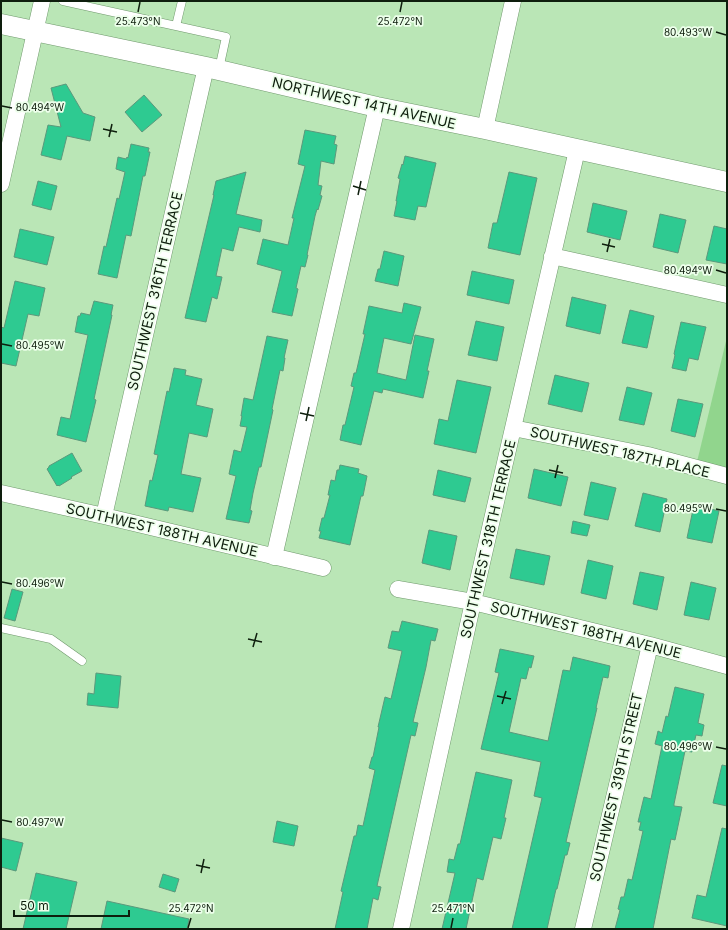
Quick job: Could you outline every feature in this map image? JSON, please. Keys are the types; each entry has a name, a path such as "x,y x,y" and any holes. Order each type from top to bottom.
{"street":[{"path":"1,184 42,1"},
{"path":"485,129 513,1"},
{"name":"NORTHWEST 14TH AVENUE","path":"1,24 213,68 377,107 727,182"},
{"name":"SOUTHWEST 316TH TERRACE","path":"104,516 213,68"},
{"path":"274,557 377,107"},
{"name":"SOUTHWEST 318TH TERRACE","path":"401,929 473,602 577,150"},
{"path":"552,256 727,295"},
{"name":"SOUTHWEST 187TH PLACE","path":"514,428 648,455 727,476"},
{"name":"SOUTHWEST 188TH AVENUE","path":"1,493 323,568"},
{"name":"SOUTHWEST 188TH AVENUE","path":"398,589 473,602 650,645 727,666"},
{"name":"SOUTHWEST 319TH STREET","path":"583,929 650,645"}],"lane":[{"path":"63,1 226,37 213,68"},
{"path":"176,26 182,1"},
{"path":"1,628 51,640 82,661"}],"green space":[{"path":"727,337 727,474 696,466"}],"building":[{"path":"66,84 83,113 95,117 90,141 67,136 61,160 41,155 48,125 61,127 51,88"},
{"path":"144,95 162,115 142,132 125,112"},
{"path":"305,130 336,136 334,144 337,145 334,164 321,161 318,185 322,186 320,195 322,196 315,216 305,267 301,266 292,316 272,312 282,271 257,264 263,239 288,245 294,218 292,218 305,166 298,164"},
{"path":"131,144 149,148 148,152 150,152 145,176 143,176 131,236 126,235 117,278 98,274 104,246 106,247 117,198 119,199 125,172 116,169 118,157 128,158"},
{"path":"405,156 436,163 426,207 418,206 415,220 394,216 400,179 398,178"},
{"path":"246,172 236,214 262,220 260,232 239,227 233,251 222,248 216,276 222,277 217,299 212,297 206,322 185,318 216,181"},
{"path":"509,172 537,178 520,255 488,248 493,223 497,223"},
{"path":"38,181 57,186 51,210 32,205"},
{"path":"593,203 627,211 620,240 587,232"},
{"path":"660,214 686,220 678,253 653,247"},
{"path":"714,226 727,229 727,264 706,260"},
{"path":"20,229 54,237 47,265 14,257"},
{"path":"384,251 404,256 398,286 375,281 378,269 380,269"},
{"path":"472,271 514,280 509,304 467,295"},
{"path":"15,281 45,288 39,316 28,314 16,366 1,363 1,327 4,328"},
{"path":"572,297 606,305 600,334 566,326"},
{"path":"94,301 113,305 94,399 96,400 86,442 57,435 61,417 70,419 88,335 75,332 78,316 80,316 81,313 90,315"},
{"path":"404,303 421,307 411,344 384,338 377,373 406,380 415,335 434,339 423,398 383,389 382,393 374,391 361,445 340,440 354,387 351,386 354,373 356,373 365,334 363,334 369,306 402,313"},
{"path":"630,310 654,316 647,348 622,343"},
{"path":"476,321 504,327 497,361 468,355"},
{"path":"681,322 706,327 698,360 689,358 686,371 672,368"},
{"path":"267,336 288,340 283,371 280,370 261,467 259,467 253,493 250,510 252,511 249,523 226,519 236,476 229,474 234,450 241,452 247,427 240,426 244,398 253,400"},
{"path":"174,368 186,370 185,375 202,379 196,405 213,409 207,437 189,433 181,474 201,478 193,512 169,507 168,511 145,506 150,480 152,481 158,455 154,454 167,391 169,392"},
{"path":"555,375 589,383 582,412 548,404"},
{"path":"457,380 491,387 476,453 434,444 439,419 448,421"},
{"path":"627,387 652,393 644,425 619,420"},
{"path":"678,399 703,404 695,437 671,431"},
{"path":"72,453 82,471 57,486 47,469 49,466"},
{"path":"340,465 359,469 358,473 367,476 350,545 319,538 322,518 324,518 330,495 328,495 331,480 335,481 337,470 339,470"},
{"path":"534,469 568,477 561,506 528,498"},
{"path":"438,470 471,478 465,502 433,495"},
{"path":"591,482 616,488 608,520 584,515"},
{"path":"643,493 667,499 660,532 635,526"},
{"path":"694,505 719,511 712,543 687,538"},
{"path":"573,521 590,525 587,536 571,533"},
{"path":"429,530 457,536 450,570 422,563"},
{"path":"516,549 550,556 544,585 510,578"},
{"path":"588,560 613,566 606,599 581,593"},
{"path":"640,572 664,577 657,610 633,604"},
{"path":"691,582 716,588 709,620 684,615"},
{"path":"12,589 23,592 15,621 4,618"},
{"path":"402,621 438,629 435,641 431,640 413,722 418,723 415,736 411,735 377,886 381,887 378,900 373,898 367,929 335,929 343,892 341,891 354,836 356,836 358,825 363,826 375,770 369,768 373,757 385,697 391,699 402,651 388,648 392,631 399,632"},
{"path":"500,649 534,656 526,679 521,678 509,732 548,741 563,670 570,671 573,657 610,666 608,678 603,677 566,842 570,843 567,855 565,855 547,929 512,929 542,798 534,796 541,762 481,749 499,673 495,672"},
{"path":"96,673 121,676 118,708 87,705 88,693 94,694"},
{"path":"675,687 704,694 698,723 704,725 702,736 696,735 692,752 685,751 674,804 674,806 682,807 675,840 671,839 653,929 615,929 620,910 618,909 621,897 624,897 628,879 632,880 643,831 639,830 641,822 638,822 644,797 651,799 662,746 655,744 658,731 662,733 666,716 668,717"},
{"path":"722,765 727,766 727,806 713,803"},
{"path":"476,772 512,780 504,818 506,818 501,839 493,837 483,880 477,878 466,929 442,929 455,873 447,872 449,859 454,860 458,844 460,844"},
{"path":"277,821 298,826 294,846 273,842"},
{"path":"722,828 727,829 727,926 692,918 697,895 706,897"},
{"path":"1,838 23,843 16,871 1,867"},
{"path":"36,873 77,882 66,929 23,929"},
{"path":"163,874 179,879 175,892 159,887"},
{"path":"107,901 189,919 187,929 101,929"}]}
